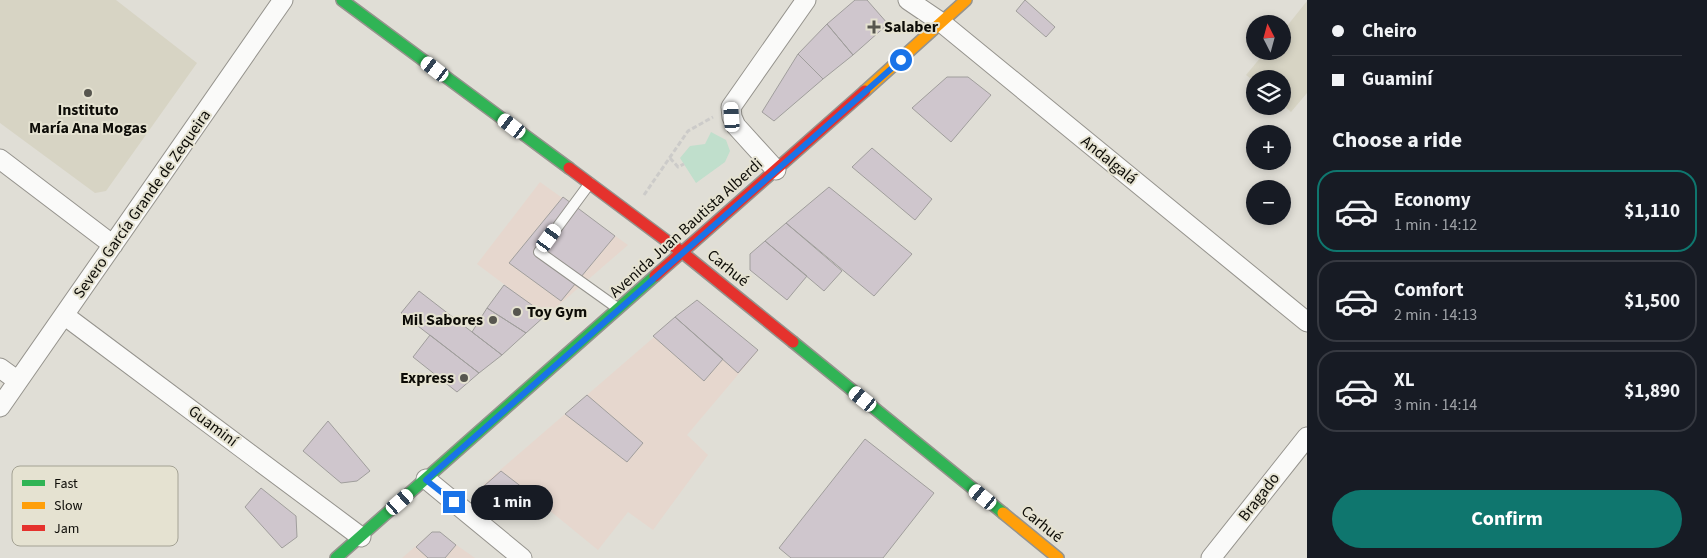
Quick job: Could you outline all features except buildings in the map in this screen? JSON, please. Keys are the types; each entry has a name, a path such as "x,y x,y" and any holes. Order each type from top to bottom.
{"street":[{"name":"Severo García Grande de Zequeira","path":"0,407 284,0"},
{"name":"Carhué","path":"342,0 684,253 1058,558"},
{"path":"776,170 736,126 732,117 731,107 806,0"},
{"name":"Andalgalá","path":"908,0 942,23 1307,322"},
{"name":"Avenida Juan Bautista Alberdi","path":"336,558 684,253 966,0"},
{"path":"0,159 113,245"},
{"name":"Guaminí","path":"64,316 361,537"},
{"path":"0,368 18,381"},
{"name":"Bragado","path":"1211,558 1307,436"},
{"path":"426,480 522,558"}],"lane":[{"path":"590,183 539,252 619,309"}],"path":[{"path":"631,214 688,131 731,107"},
{"path":"670,158 678,167 684,164"}],"shaded area":[{"name":"Instituto María Ana Mogas","path":"0,0 116,0 197,63 106,191 95,193 0,123"},
{"path":"1307,1 1307,93 1291,112 1291,70 1250,70 1258,60 1291,60 1291,21"},
{"path":"540,182 628,245 546,316 477,264"},
{"path":"697,300 758,351 687,435 708,455 653,530 628,512 598,550 527,492 508,513 484,495 484,484"},
{"path":"431,533 441,534 475,558 402,558"}],"green space":[{"path":"711,132 726,140 730,151 725,162 696,183 680,158 690,146 705,144"}],"traffic: fast":[{"path":"342,0 569,168"},
{"path":"336,558 655,276"},
{"path":"793,342 1003,513"}],"traffic: slow":[{"path":"865,91 966,0"},
{"path":"1003,513 1058,558"}],"traffic: jam":[{"path":"655,276 865,91"},
{"path":"569,168 683,253 793,342"}],"place":[{"name":"Salaber","path":"874,27"},
{"name":"Instituto María Ana Mogas","path":"88,93"},
{"name":"Toy Gym","path":"517,312"},
{"name":"Mil Sabores","path":"493,320"},
{"name":"Express","path":"464,378"}],"route":[{"path":"454,502 426,480 901,60"}]}
